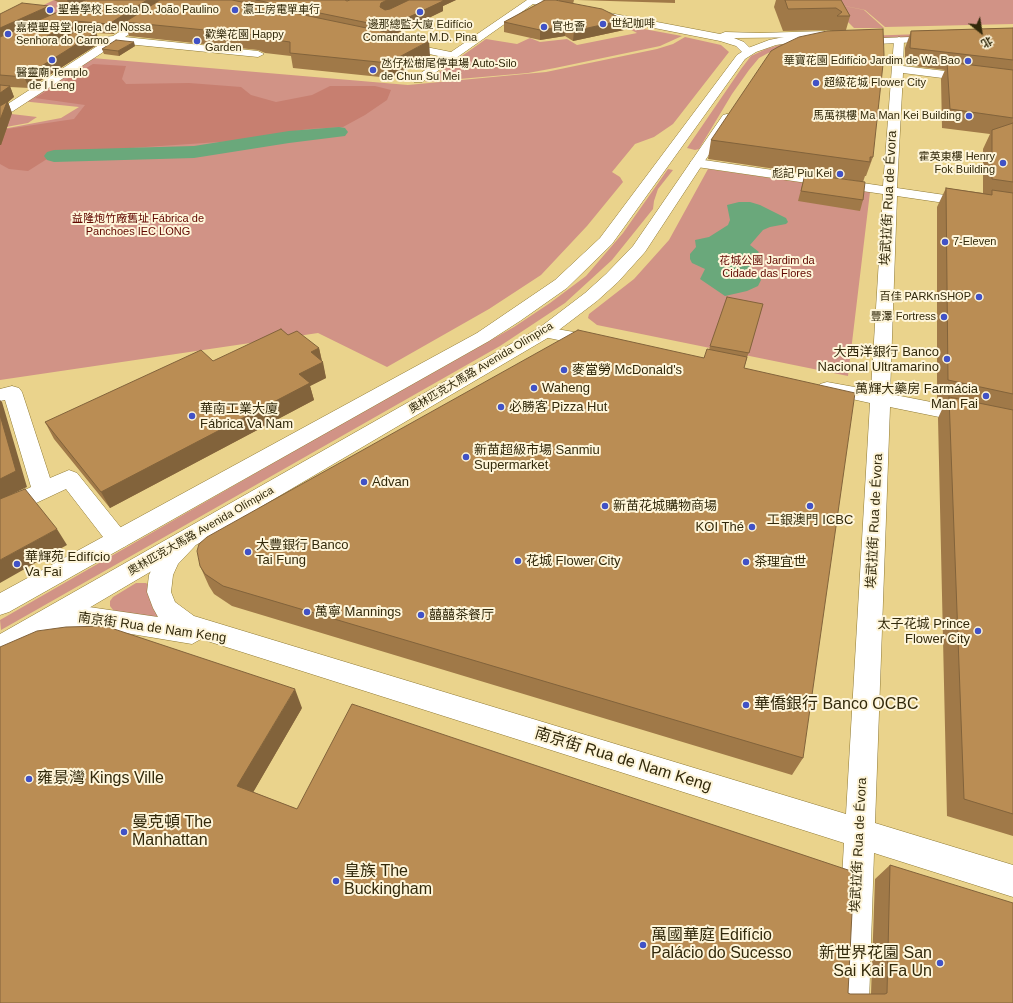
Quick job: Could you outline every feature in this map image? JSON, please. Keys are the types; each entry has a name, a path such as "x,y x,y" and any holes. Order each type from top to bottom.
{"street":[{"path":"0,114 160,10 190,0"},
{"path":"418,80 532,0 729,40 744,47 748,52"},
{"path":"682,30 743,36 830,34"},
{"name":"奧林匹克大馬路 Avenida Olímpica","path":"0,647 545,332 592,297 639,249 737,61 748,52 781,40 830,34 949,35 899,40 822,44 799,47 779,54"},
{"path":"100,38 258,54"},
{"name":"埃武拉街 Rua de Évora","path":"852,1003 885,276 899,40"},
{"path":"391,43 452,56"},
{"path":"898,70 1013,83"},
{"path":"16,92 31,94"},
{"name":"奧林匹克大馬路 Avenida Olímpica","path":"0,605 483,337 514,317 561,284 684,161 736,104"},
{"path":"684,161 1013,209"},
{"path":"545,332 613,345"},
{"path":"812,385 1013,425"},
{"path":"0,395 12,392 43,491"},
{"path":"0,512 69,478 118,540"},
{"name":"南京街 Rua de Nam Keng","path":"191,537 176,550 164,566 159,584 162,600 171,614 186,624 1013,881"},
{"name":"南京街 Rua de Nam Keng","path":"25,633 37,626 64,618 88,617 233,639"}],"green space":[{"name":"聖善學校 Escola D. João Paulino","path":"54,0 75,0 81,3 47,19 19,17"},
{"path":"814,0 1013,0 1013,24 885,27 865,10 825,2 864,10 884,28 854,28 836,10"},
{"path":"622,25 682,36 660,46 528,73 425,82 486,39 517,44 530,38 540,42 567,39 577,45 637,33"},
{"path":"1013,31 772,51 759,58 749,70 732,94 699,149 695,150 687,148 751,56 766,49 786,43 832,37"},
{"name":"益隆炮竹廠舊址 Fábrica de Panchoes IEC LONG","path":"685,37 721,45 729,52 673,124 654,137 635,144 612,172 620,177 623,182 587,226 541,275 489,309 387,367 318,333 0,380 0,128 8,128 61,118 79,107 21,101 92,58 408,85 546,72 657,49 673,44"},
{"path":"3,113 37,117 28,123 6,127"},
{"path":"668,169 673,170 658,189 653,209 612,260 565,303 500,346 1,630 0,620 308,443 514,327 550,303 586,276 623,233"},
{"name":"花城公園 Jardim da Cidade das Flores","path":"708,169 870,192 848,376 597,325 588,318 589,314 634,279 669,240"},
{"path":"136,583 146,583 151,587 163,624 113,610 110,606 110,601 113,597"}],"shaded area":[{"path":"93,64 126,66 122,79 126,84 189,83 241,87 251,95 276,102 312,95 330,86 375,86 391,90 387,100 365,115 343,127 308,129 234,141 116,149 47,159 28,171 9,169 0,164 0,130 74,119 85,105 35,98"},
{"path":"739,202 750,202 760,205 786,218 788,222 786,224 763,230 750,245 759,252 750,262 750,266 761,280 758,286 747,291 725,296 700,279 705,269 692,263 690,254 696,247 695,240 709,237 728,225 730,220 727,205"}],"building":[{"path":"85,0 147,0 109,24 75,21 47,36 46,42 52,44 78,30 96,32 24,77 0,75 0,37 67,8 91,11 77,4"},
{"path":"160,0 232,0 429,41 388,63 290,53 290,42 262,38 255,35 125,22"},
{"path":"256,0 387,0 381,3 380,7 385,10 409,0 443,1 388,27"},
{"path":"545,0 555,0 602,9 624,20 574,31 566,26 540,30 504,22"},
{"path":"785,0 841,0 850,16 837,16 842,12 836,8 788,9"},
{"path":"22,3 49,6 0,28 0,14"},
{"path":"1013,28 1013,60 910,48 911,31"},
{"path":"883,29 884,55 873,157 870,157 870,162 711,140 771,51 799,37 827,31"},
{"path":"116,40 134,42 118,51 102,49"},
{"path":"947,62 1013,70 1013,118 950,109"},
{"path":"0,85 10,86 0,93"},
{"path":"7,102 0,120 0,106"},
{"path":"1013,123 1013,182 992,179 992,130"},
{"path":"805,174 865,182 863,200 801,191"},
{"path":"946,188 992,195 992,190 1013,193 1013,394 948,380"},
{"path":"727,297 763,304 749,353 710,346"},
{"name":"華南工業大廈 Fábrica Va Nam","path":"281,329 288,335 297,331 319,348 311,352 323,362 299,374 310,383 101,492 45,422 201,350 213,361"},
{"name":"花城 Flower City","path":"578,330 704,358 707,349 747,357 744,368 855,393 803,758 223,586 205,574 200,566 197,551 199,544 207,537"},
{"name":"太子花城 Prince Flower City","path":"949,397 1013,410 1013,814 964,799"},
{"path":"0,415 16,471 0,479"},
{"path":"25,489 57,529 0,560 0,499"},
{"path":"105,626 295,689 237,786 297,809 352,704 854,872 848,993 850,994 887,993 890,865 1013,903 1013,1003 0,1003 0,647 37,631 66,627"}],"waterway":[{"path":"54,156 194,152 289,137 339,132"}],"place":[{"name":"聖善學校 Escola D. João Paulino","path":"50,10"},
{"name":"瀛工房電單車行","path":"235,10"},
{"name":"邊那總監大廈 Edifício Comandante M.D. Pina","path":"420,12"},
{"name":"世紀咖啡","path":"603,24"},
{"name":"官也薈","path":"544,27"},
{"name":"嘉模聖母堂 Igreja de Nossa Senhora do Carmo","path":"8,34"},
{"name":"歡樂花園 Happy Garden","path":"197,41"},
{"name":"醫靈廟 Templo de I Leng","path":"52,60"},
{"name":"華寶花園 Edifício Jardim de Wa Bao","path":"968,61"},
{"name":"氹仔松樹尾停車場 Auto-Silo de Chun Su Mei","path":"373,70"},
{"name":"超級花城 Flower City","path":"816,83"},
{"name":"馬萬祺樓 Ma Man Kei Building","path":"969,116"},
{"name":"霍英東樓 Henry Fok Building","path":"1003,163"},
{"name":"彪記 Piu Kei","path":"840,174"},
{"name":"7-Eleven","path":"945,242"},
{"name":"百佳 PARKnSHOP","path":"979,297"},
{"name":"豐澤 Fortress","path":"944,317"},
{"name":"大西洋銀行 Banco Nacional Ultramarino","path":"947,359"},
{"name":"麥當勞 McDonald's","path":"564,370"},
{"name":"Waheng","path":"534,388"},
{"name":"萬輝大藥房 Farmácia Man Fai","path":"986,396"},
{"name":"必勝客 Pizza Hut","path":"501,407"},
{"name":"華南工業大廈 Fábrica Va Nam","path":"192,416"},
{"name":"新苗超級市場 Sanmiu Supermarket","path":"466,457"},
{"name":"Advan","path":"364,482"},
{"name":"新苗花城購物商場","path":"605,506"},
{"name":"工銀澳門 ICBC","path":"810,506"},
{"name":"KOI Thé","path":"752,527"},
{"name":"大豐銀行 Banco Tai Fung","path":"248,552"},
{"name":"花城 Flower City","path":"518,561"},
{"name":"茶理宜世","path":"746,562"},
{"name":"華輝苑 Edifício Va Fai","path":"17,564"},
{"name":"萬寧 Mannings","path":"307,612"},
{"name":"囍囍茶餐厅","path":"421,615"},
{"name":"太子花城 Prince Flower City","path":"978,631"},
{"name":"華僑銀行 Banco OCBC","path":"746,705"},
{"name":"雍景灣 Kings Ville","path":"29,779"},
{"name":"曼克頓 The Manhattan","path":"124,832"},
{"name":"皇族 The Buckingham","path":"336,881"},
{"name":"萬國華庭 Edifício Palácio do Sucesso","path":"643,945"},
{"name":"新世界花園 San Sai Kai Fa Un","path":"940,963"}]}
